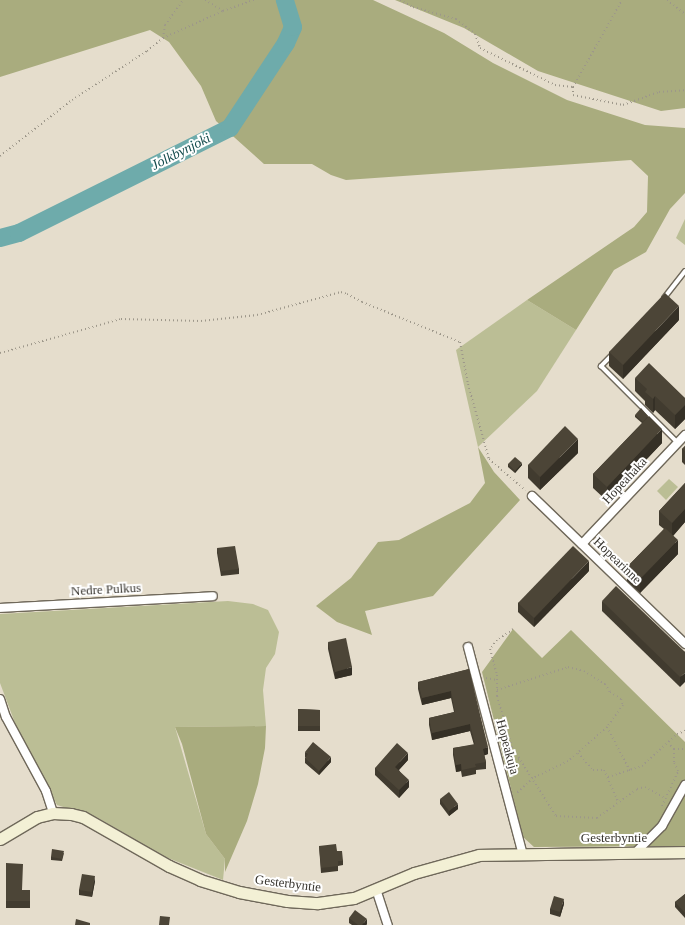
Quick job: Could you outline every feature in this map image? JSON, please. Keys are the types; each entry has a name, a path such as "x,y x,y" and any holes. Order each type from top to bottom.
{"street":[{"name":"Hopeahaka","path":"582,544 685,435"},
{"name":"Hopearinne","path":"532,496 685,644"},
{"name":"Nedre Pulkus","path":"0,608 213,596"},
{"name":"Hopeakuja","path":"468,647 522,852"},
{"path":"0,699 6,717 46,791 53,813"},
{"path":"636,852 662,826 685,785"},
{"name":"Gesterbyntie","path":"0,839 27,822 53,813 83,817 169,866 200,880 239,892 288,901 318,903 338,902 376,890 414,873 459,859 479,855 522,852 685,852"},
{"path":"376,890 388,925"}],"lane":[{"path":"662,300 685,271"},
{"path":"616,350 601,366 678,443"}],"path":[{"path":"163,38 165,25 183,0"},
{"path":"205,0 223,11"},
{"path":"0,156 72,100 147,51 163,38 223,11 254,0"},
{"path":"400,0 413,7 456,19 475,34 480,48 498,59 555,85 573,87"},
{"path":"622,0 573,87 573,95 623,105 659,92 685,90"},
{"path":"667,0 685,14"},
{"path":"0,353 121,319 201,321 233,318 257,315 340,292 460,342 468,384 489,459 509,479 532,496"},
{"path":"513,629 497,640 490,649 497,675 497,690 507,735 512,747 550,807 560,817 597,818 637,789 645,787 665,798"},
{"path":"497,690 561,668 584,671 605,684 610,692 621,698 623,705 607,727 568,761 533,778 518,792 506,789"},
{"path":"607,727 630,771"},
{"path":"608,777 642,766 669,744 677,734 685,731"},
{"path":"669,744 674,749 685,749"},
{"path":"658,812 678,771 674,762 674,749"},
{"path":"578,752 592,770 604,770 619,803"},
{"path":"499,763 520,759"}],"green space":[{"path":"0,0 373,0 444,33 493,63 567,100 645,125 685,128 685,193 670,209 646,252 614,270 576,330 527,300 634,227 647,212 648,176 631,160 346,180 331,175 312,164 264,164 216,121 201,86 169,42 150,30 0,77"},
{"path":"395,0 685,0 685,108 661,111 538,71 464,28"},
{"path":"685,219 685,245 676,238"},
{"path":"527,300 576,330 537,391 478,447 456,350"},
{"path":"478,447 494,472 520,500 433,596 365,611 372,635 337,622 316,606 351,578 378,542 399,540 470,503 485,483"},
{"path":"669,479 678,487 666,500 657,491"},
{"path":"228,601 253,604 268,610 279,632 275,654 266,668 263,690 266,726 175,727 206,834 225,859 223,880 163,856 98,818 57,805 15,723 0,683 0,614"},
{"path":"513,629 542,658 571,630 685,742 685,846 534,847 523,837 482,672"},
{"path":"266,726 265,748 258,784 247,821 225,872 225,859 206,834 182,744 175,727"}],"building":[{"path":"665,293 679,306 623,365 609,352"},
{"path":"649,363 685,398 685,405 675,415 655,396 653,399 645,392 647,389 635,378"},
{"path":"641,408 648,416 643,422 635,415"},
{"path":"649,416 662,429 607,487 593,474"},
{"path":"565,426 578,439 540,477 528,465"},
{"path":"515,457 522,463 515,471 508,464"},
{"path":"685,483 685,509 672,523 659,511"},
{"path":"665,528 678,540 640,579 627,567"},
{"path":"235,546 239,569 221,571 217,548"},
{"path":"573,546 589,561 534,618 518,603"},
{"path":"616,586 685,652 685,673 680,677 602,601"},
{"path":"346,638 352,667 335,672 328,642"},
{"path":"469,669 488,747 483,749 486,762 475,764 476,767 462,770 461,764 456,765 453,748 475,744 470,724 432,733 429,718 455,712 451,691 422,698 418,682"},
{"path":"298,709 320,710 320,726 298,726"},
{"path":"313,742 331,757 319,771 305,758 308,754 305,752"},
{"path":"397,743 408,753 395,767 409,780 399,790 375,768"},
{"path":"449,792 458,804 449,811 440,799"},
{"path":"336,844 337,851 342,851 343,861 338,861 338,866 321,868 319,846"},
{"path":"52,849 64,851 62,859 51,857"},
{"path":"6,863 23,864 22,890 30,890 30,901 6,901"},
{"path":"82,874 95,876 92,892 79,890"},
{"path":"685,894 685,913 675,902"},
{"path":"554,896 564,899 560,912 550,909"},
{"path":"355,910 367,919 362,925 358,925 349,918"},
{"path":"160,916 170,917 169,925 159,925"},
{"path":"76,919 90,923 90,925 75,925"}],"waterway":[{"name":"Jolkbynjoki","path":"0,238 19,233 230,128 286,43 293,27 285,0"}]}
